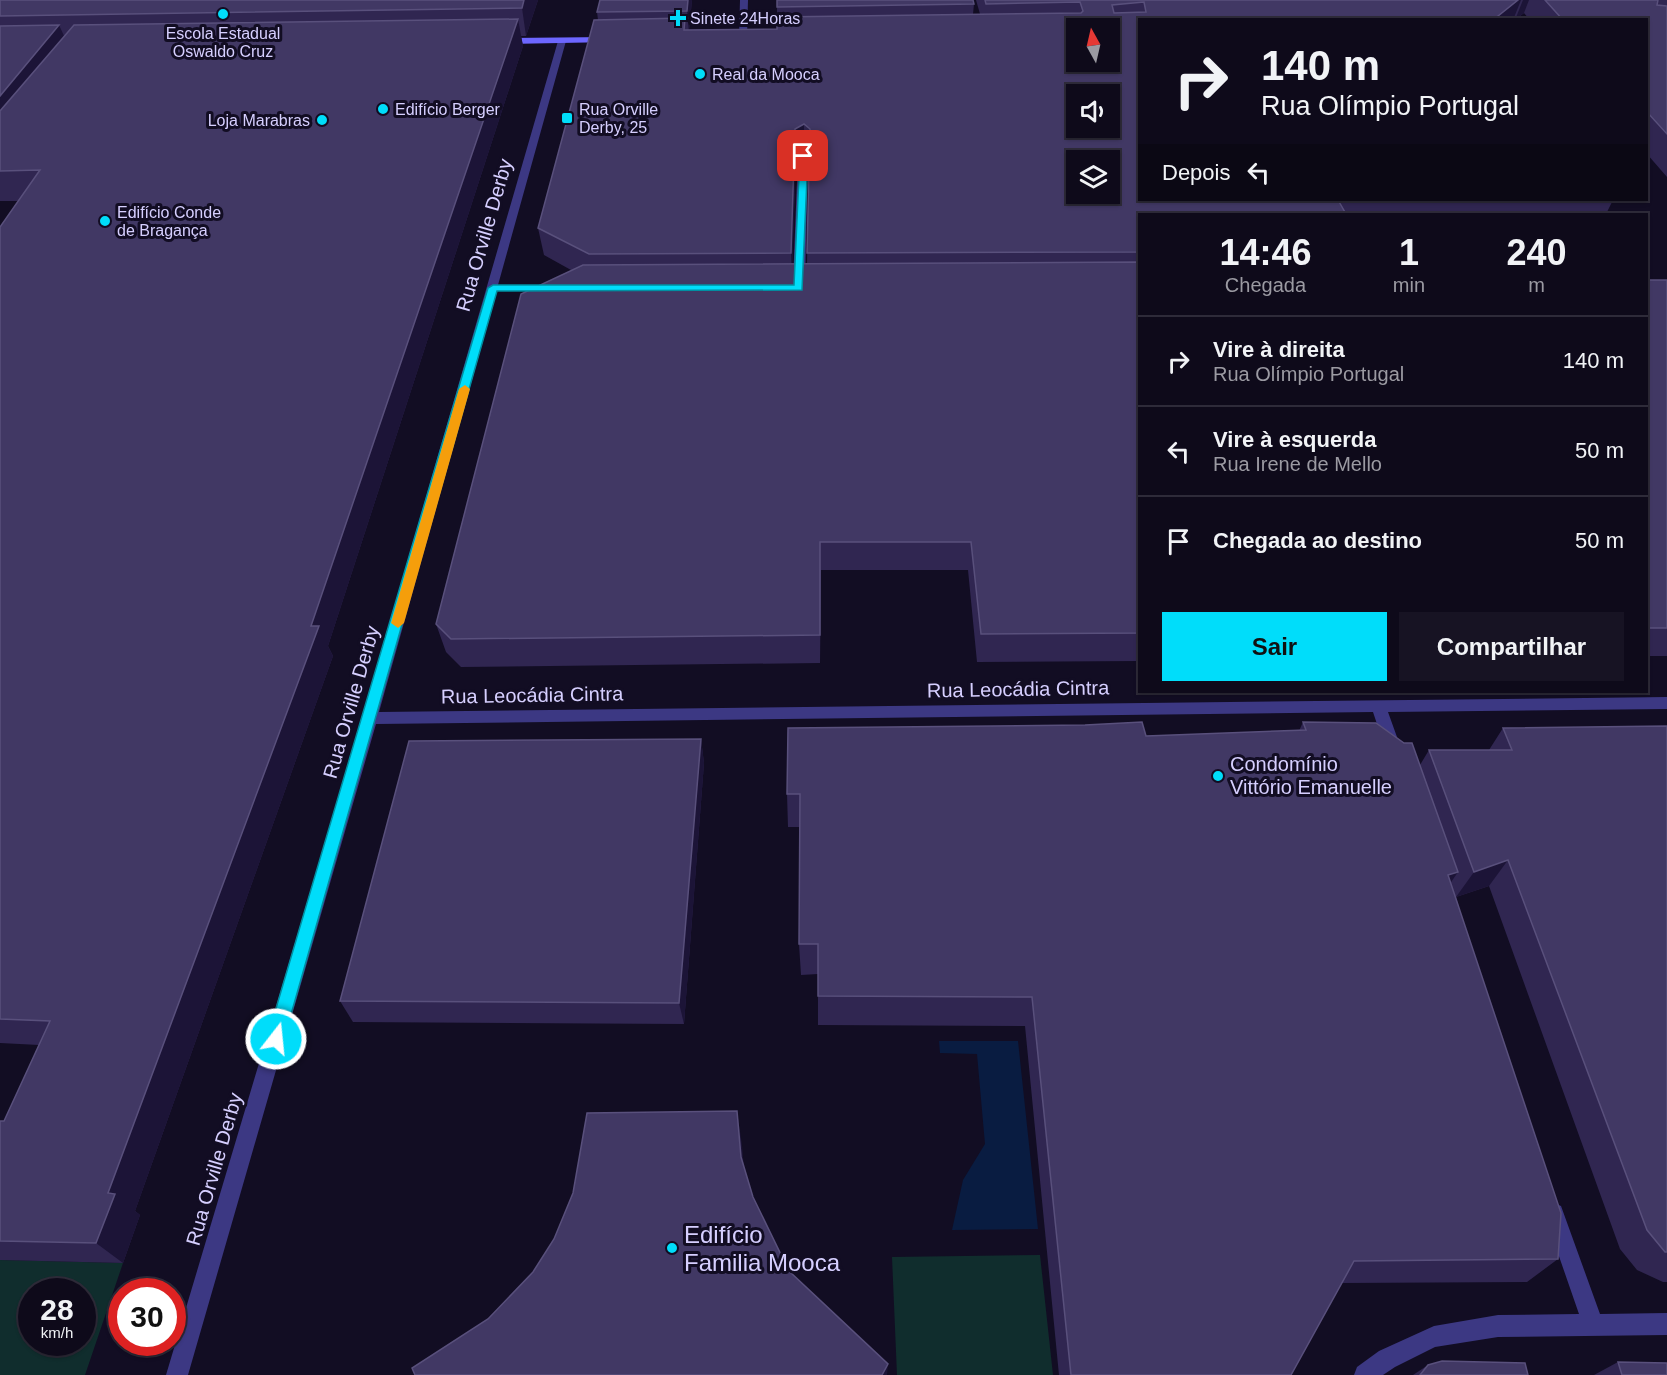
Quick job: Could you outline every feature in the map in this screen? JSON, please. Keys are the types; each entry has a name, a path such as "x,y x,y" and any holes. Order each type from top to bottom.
{"main road":[{"path":"731,38 754,38"},
{"path":"495,42 615,40"}],"street":[{"path":"743,38 744,0"},
{"name":"Rua Orville Derby","path":"177,1375 370,718 562,41"},
{"path":"799,288 803,156"},
{"path":"493,288 569,288"},
{"name":"Rua Leocádia Cintra","path":"370,718 1667,703"},
{"path":"1378,706 1401,770"},
{"path":"1548,1195 1593,1323"},
{"path":"1365,1375 1388,1359 1434,1337 1498,1326 1593,1323 1667,1324"}],"green space":[{"path":"1040,1255 1053,1375 897,1375 892,1257"},
{"path":"0,1260 123,1263 118,1278 108,1278 108,1307 96,1343 96,1278 18,1278 18,1356 91,1356 85,1375 0,1375"}],"water":[{"path":"939,1041 1018,1041 1038,1229 952,1230 963,1180 985,1144 977,1054 940,1053"}],"building":[{"path":"0,0 524,0 522,8 0,16"},
{"path":"600,0 688,0 687,11 597,12"},
{"path":"777,0 973,0 974,4 777,7"},
{"path":"985,0 1518,0 1496,18 1138,18 1138,201 1339,201 1345,213 1138,213 1138,252 807,253 810,129 804,124 795,129 791,253 589,254 538,228 594,20 685,18 684,30 777,29 777,17 1081,13 1083,11 1080,2 986,4","holes":["1144,2 1146,12 1114,13 1112,5"]},
{"path":"1545,0 1658,0 1657,5 1667,6 1667,134 1648,113 1648,18 1561,18"},
{"path":"518,19 311,626 319,626 108,1193 115,1194 96,1243 0,1241 0,1121 4,1121 50,1021 0,1019 0,227 40,170 0,171 0,111 74,25"},
{"path":"59,25 0,96 0,26"},
{"path":"1138,262 1138,633 981,634 971,542 820,542 820,635 451,639 436,624 521,294 583,265"},
{"path":"1648,280 1667,280 1667,628 1648,628"},
{"path":"1142,722 1146,736 1306,730 1303,722 1376,723 1404,743 1412,743 1458,872 1448,875 1561,1213 1558,1259 1354,1261 1291,1375 1071,1375 1032,997 818,996 818,944 799,944 800,794 787,794 788,728 1085,725"},
{"path":"1667,726 1667,1252 1665,1252 1647,1230 1508,860 1474,872 1429,750 1512,750 1503,728"},
{"path":"701,739 679,1003 340,1001 409,741"},
{"name":"Edifício Familia Mooca","path":"737,1111 741,1157 753,1197 789,1271 888,1364 882,1375 415,1375 412,1368 488,1319 533,1272 554,1239 573,1193 587,1113"},
{"path":"1442,1361 1525,1363 1528,1375 1420,1375 1428,1365"},
{"path":"1618,1362 1667,1363 1667,1375 1622,1375"}],"slow traffic":[{"path":"398,623 465,389"}],"place":[{"name":"Escola Estadual Oswaldo Cruz","path":"223,14"},
{"name":"Sinete 24Horas","path":"678,18"},
{"name":"Real da Mooca","path":"700,74"},
{"name":"Edifício Berger","path":"383,109"},
{"name":"Rua Orville Derby, 25","path":"567,118"},
{"name":"Loja Marabras","path":"322,120"},
{"name":"Edifício Conde de Bragança","path":"105,221"},
{"name":"Condomínio Vittório Emanuelle","path":"1218,776"},
{"name":"Edifício Familia Mooca","path":"672,1248"}],"route":[{"path":"276,1039 493,288 799,288 803,156"}]}
